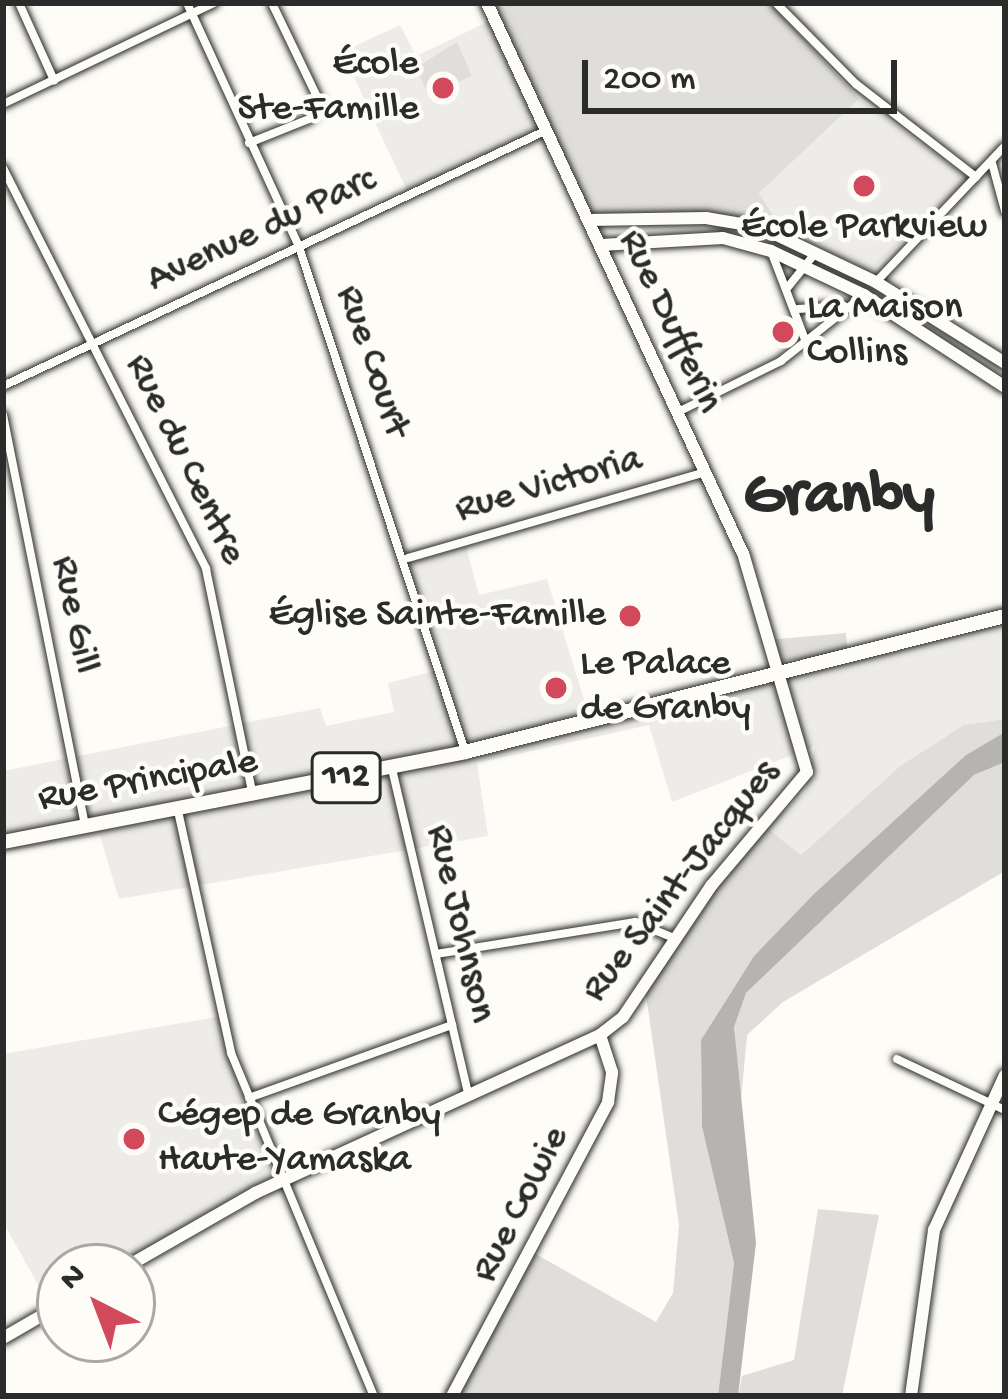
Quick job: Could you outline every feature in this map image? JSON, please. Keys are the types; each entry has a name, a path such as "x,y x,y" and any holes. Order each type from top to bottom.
{"main road":[{"name":"Rue Dufferin","path":"487,3 706,471 783,671"},
{"path":"589,220 727,220 816,251 876,282 1005,363"},
{"path":"601,245 724,238 771,250 864,295 1005,387"},
{"name":"Rue Principale","path":"3,842 392,769 1005,616"},
{"name":"Rue Saint-Jacques","path":"156,1250 283,1180 600,1035 634,1003 674,938 803,785 807,760 783,671"},
{"name":"Rue Cowie","path":"452,1396 608,1102 612,1072 600,1035"},
{"path":"910,1396 926,1258 999,1107 1005,1076"},
{"path":"3,1338 36,1319"}],"street":[{"path":"19,3 54,80"},
{"name":"Rue Court","path":"188,3 299,247 407,558 465,752"},
{"path":"3,104 214,3"},
{"path":"250,143 309,119 321,105 272,3"},
{"path":"776,3 856,84 976,177"},
{"name":"Avenue du Parc","path":"3,386 547,130"},
{"path":"876,282 1005,146"},
{"path":"992,163 1005,212"},
{"name":"Rue du Centre","path":"3,168 216,595 253,797"},
{"path":"771,250 798,309 806,344"},
{"path":"788,288 800,266 816,251"},
{"path":"678,412 806,344 864,295"},
{"path":"798,309 847,305"},
{"name":"Rue Gill","path":"3,415 85,827"},
{"name":"Rue Victoria","path":"407,558 706,471"},
{"name":"Rue Johnson","path":"392,769 468,1094"},
{"path":"178,811 231,1054 374,1396"},
{"path":"436,954 635,922 674,938"},
{"path":"249,1098 452,1025"},
{"path":"897,1059 999,1107"}],"shaded area":[{"path":"487,3 770,3 859,99 759,193 782,230 725,215 591,221"},
{"name":"École Ste-Famille","path":"494,19 547,131 409,195 342,52 400,25 416,56"},
{"path":"457,42 472,76 429,96 416,68"},
{"name":"École Parkview","path":"859,99 969,178 870,272 782,230 759,193"},
{"path":"466,546 479,595 547,579 589,716 1005,612 1005,719 964,725 900,766 801,855 767,828 806,791 815,746 672,802 649,725 477,763 488,836 119,899 100,836 3,852 3,771 320,708 326,726 394,712 388,683 438,670 405,564"},
{"path":"846,633 848,655 777,661 775,639"},
{"path":"1005,719 1005,732 966,755 754,956 701,1040 702,1127 734,1263 718,1396 454,1396 534,1253 656,1322 673,1293 679,1225 645,988 674,938 767,828 801,855 900,766 964,725"},
{"path":"1005,732 1005,762 974,775 746,993 734,1027 756,1243 738,1396 718,1396 734,1263 702,1127 701,1040 754,956 815,893 966,755"},
{"path":"1005,762 1005,871 783,1002 747,1035 740,1112 734,1026 746,993 974,775"},
{"name":"Cégep de Granby Haute-Yamaska","path":"222,1016 283,1180 156,1251 156,1243 36,1243 36,1281 3,1222 3,1054"},
{"path":"818,1209 879,1215 842,1396 738,1396 742,1376 794,1360"}],"place":[{"name":"École Ste-Famille","path":"443,88"},
{"name":"École Parkview","path":"864,186"},
{"name":"La Maison Collins","path":"783,332"},
{"name":"Église Sainte-Famille","path":"630,616"},
{"name":"Le Palace de Granby","path":"556,688"},
{"name":"Cégep de Granby Haute-Yamaska","path":"134,1139"}],"district":[{"name":"Granby","path":"839,499"}]}
